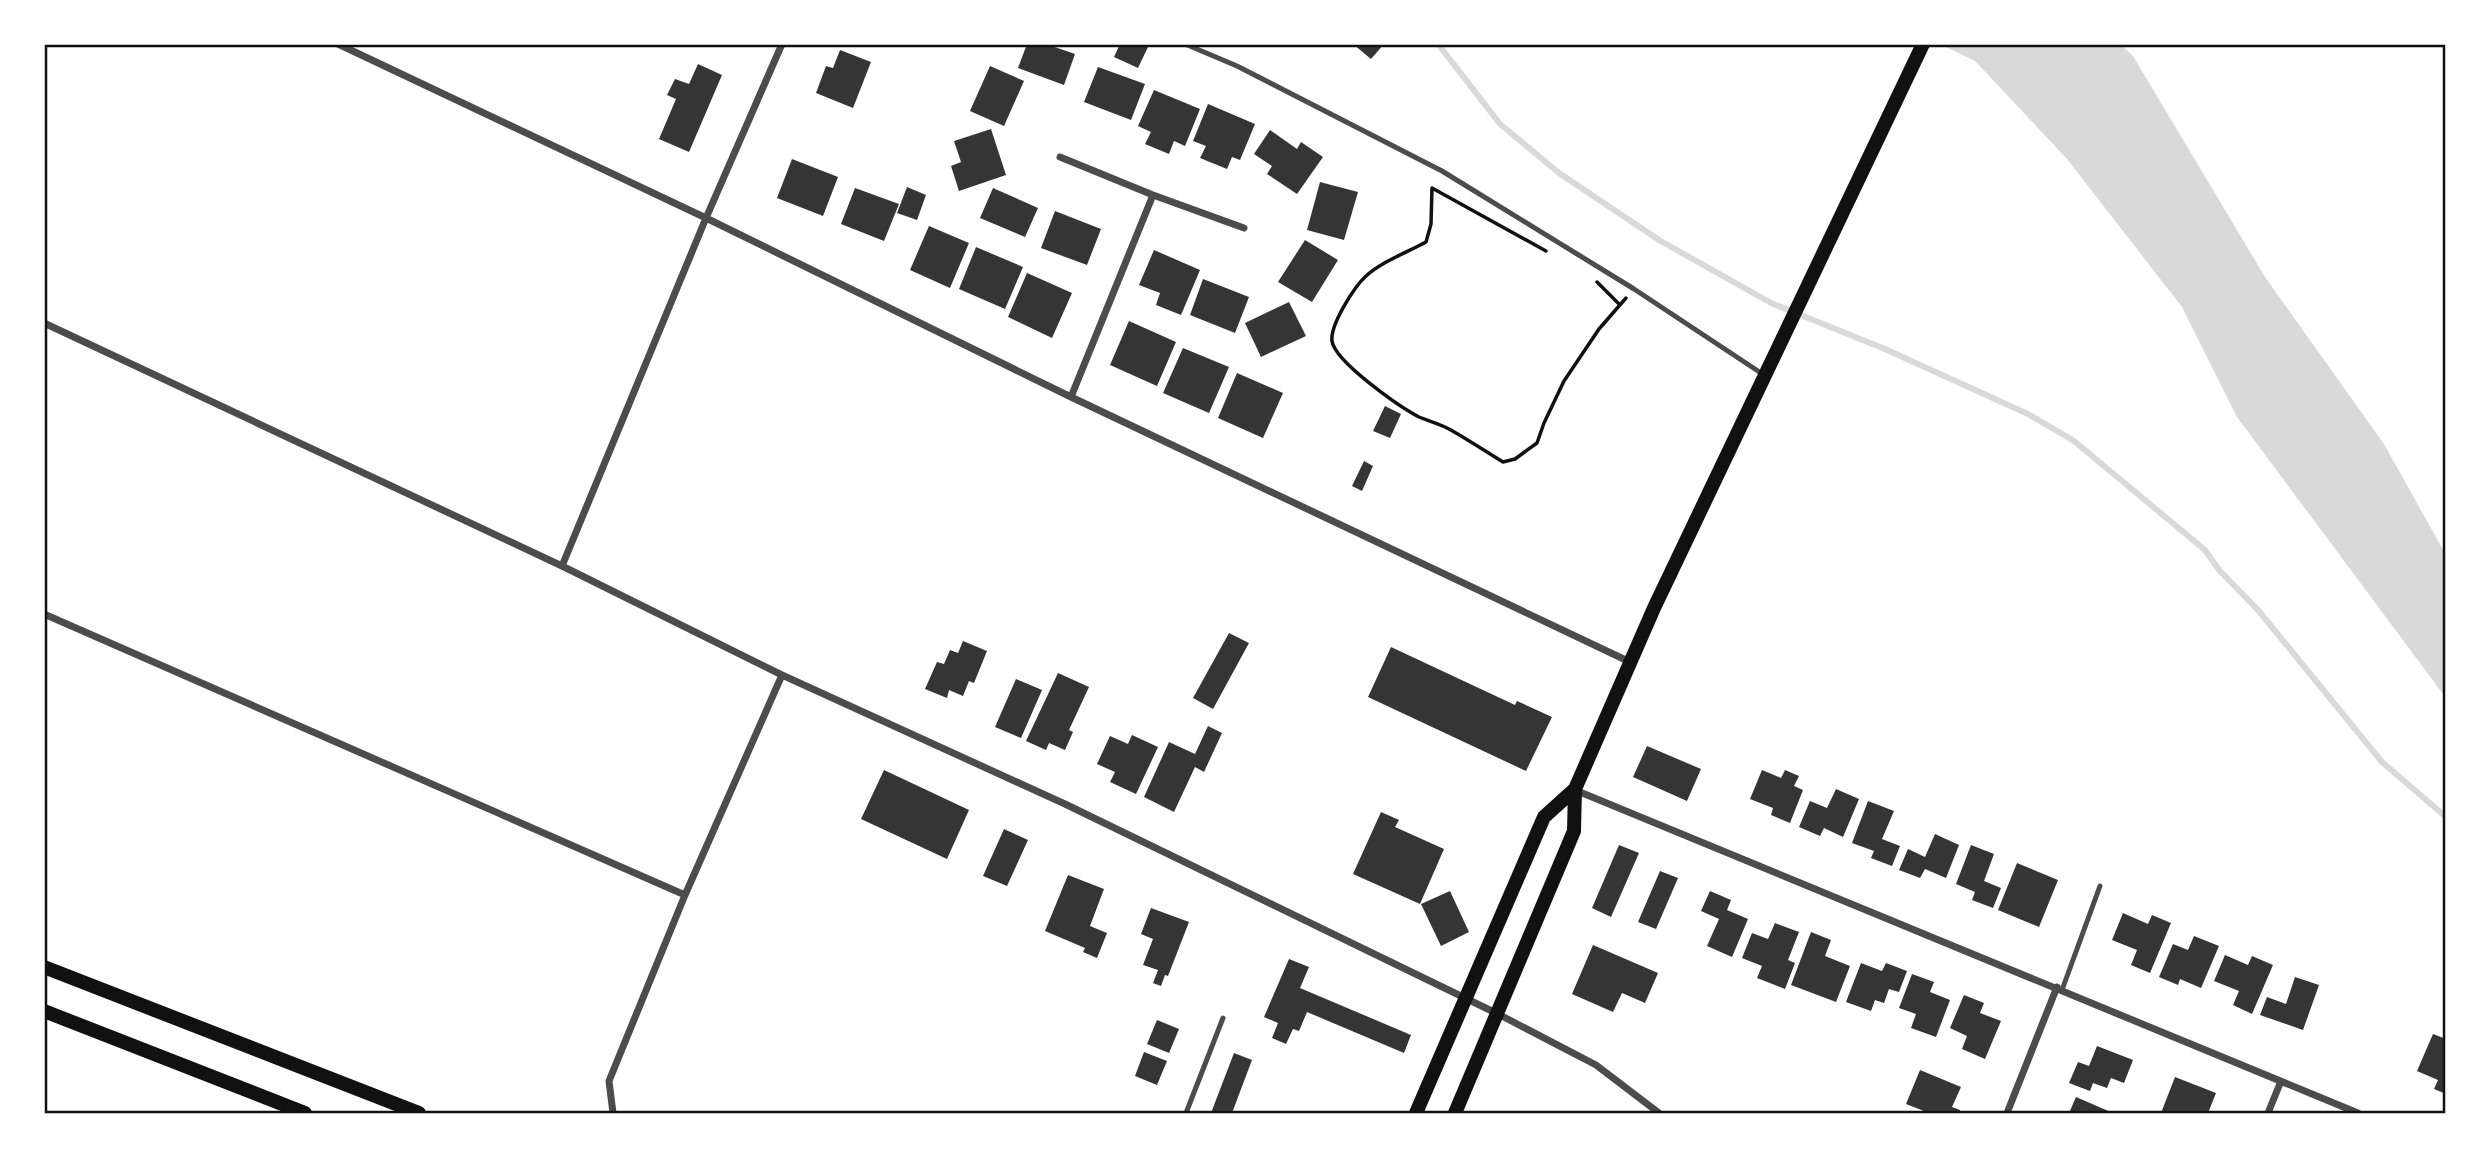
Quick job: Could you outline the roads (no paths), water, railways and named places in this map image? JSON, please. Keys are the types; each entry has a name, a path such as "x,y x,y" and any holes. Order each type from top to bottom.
{"main road":[{"path":"1455,1113 1574,831 1575,789 1630,662 1677,557 1923,44"},
{"path":"1416,1113 1544,817 1575,789"},
{"path":"44,967 419,1113"},
{"path":"44,1011 305,1113"}],"street":[{"path":"338,44 706,218 1071,397 1630,662"},
{"path":"562,565 706,218 782,44"},
{"path":"1060,158 1244,228"},
{"path":"1071,397 1153,195"},
{"path":"44,323 562,565 782,675 1065,804 1499,1014 1595,1065 1659,1113"},
{"path":"44,614 685,895"},
{"path":"613,1113 609,1081 685,895 782,675"},
{"path":"1575,789 2358,1113"},
{"path":"2007,1113 2059,989"},
{"path":"2268,1113 2281,1081"}],"lane":[{"path":"1185,44 1237,66 1442,171 1623,283 1764,376"},
{"path":"2059,989 2101,886"},
{"path":"1186,1113 1223,1018"}],"waterway":[{"path":"1438,44 1500,124 1559,173 1659,240 1771,303 1885,349 2028,414 2074,441 2205,550 2219,570 2258,610 2382,762 2446,817"}]}
